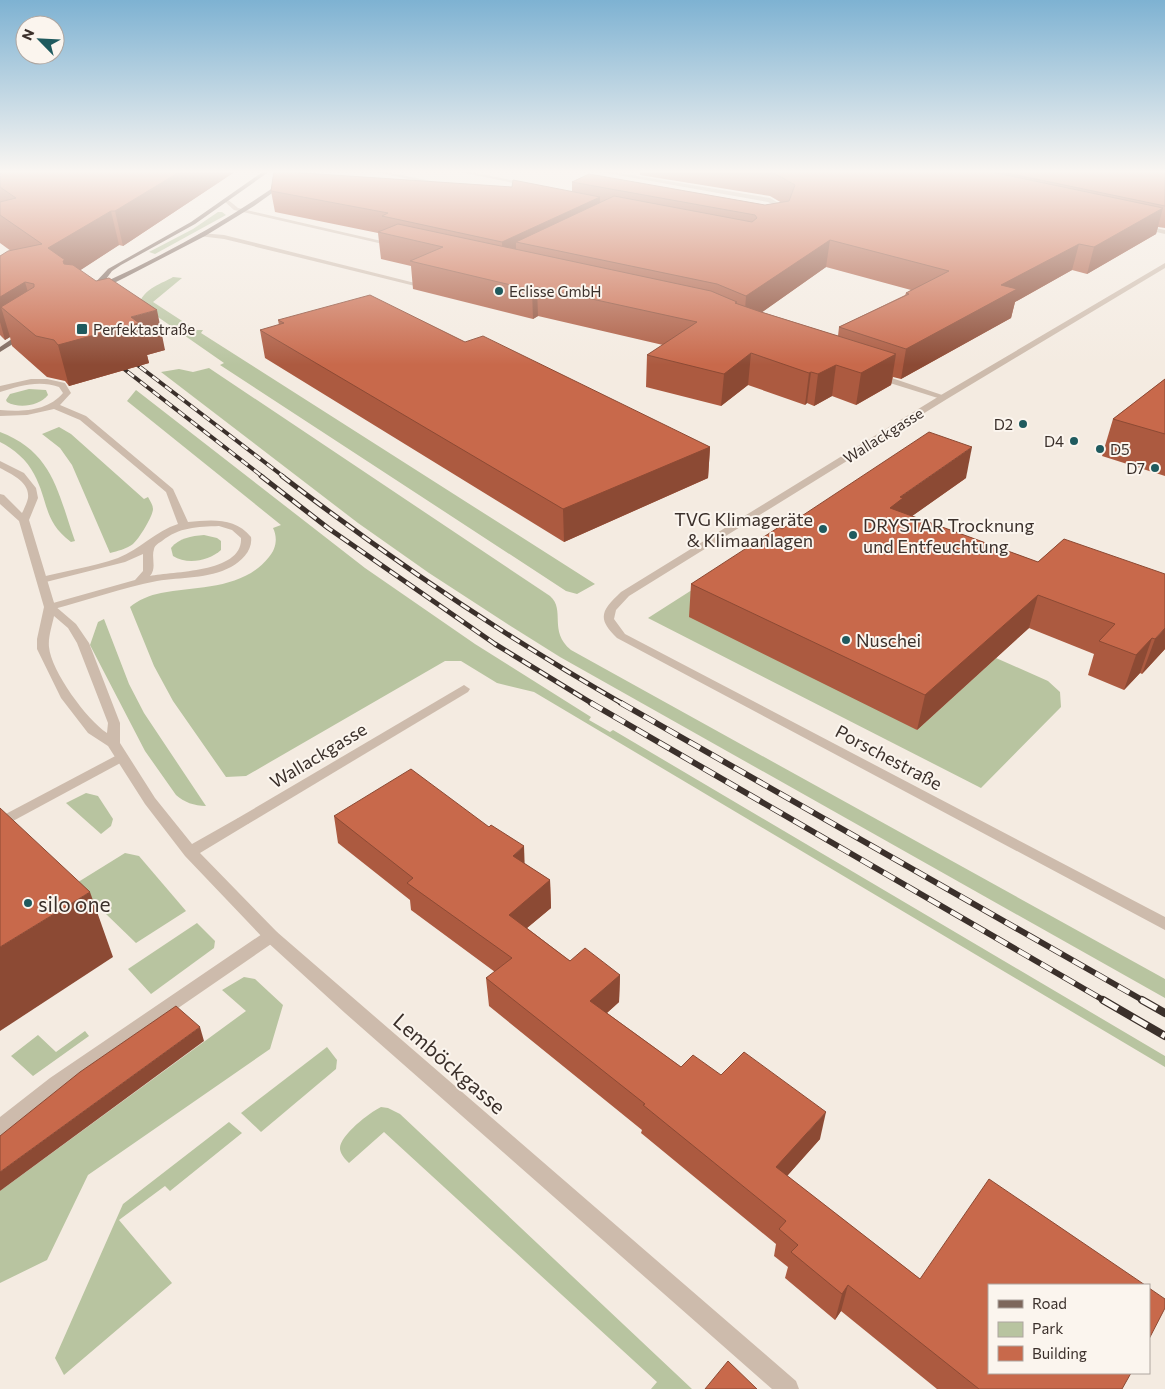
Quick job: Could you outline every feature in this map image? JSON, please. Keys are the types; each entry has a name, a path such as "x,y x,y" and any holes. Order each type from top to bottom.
{"main road":[{"path":"168,236 141,250 110,270 93,290 138,270 200,236"},
{"path":"0,350 31,330"}],"street":[{"path":"210,236 224,237 415,284"},
{"path":"358,236 409,247"},
{"name":"Wallackgasse","path":"608,614 625,594 944,397 1165,265"},
{"path":"870,373 944,397"},
{"path":"0,389 30,382 56,383 62,385 67,393 61,401 54,405 27,413 0,413"},
{"path":"54,405 83,418 170,491 184,525"},
{"path":"0,464 21,475 31,488 33,498 24,520 5,504 0,497"},
{"name":"Lemböckgasse","path":"24,520 50,607 43,639 43,649 49,664 67,698 78,713 93,730 113,743 150,800 190,852 271,936 351,1008 788,1389"},
{"path":"42,580 121,560 150,546 162,534 184,525 211,522 230,525 241,531 246,537 246,546 236,558 217,568 138,583 50,607"},
{"path":"138,583 148,572 148,550 150,546"},
{"name":"Lemböckgasse","path":"50,607 72,626 83,643 114,723 113,743"},
{"name":"Porschestraße","path":"608,614 607,621 612,629 621,636 1165,924"},
{"name":"Wallackgasse","path":"190,852 464,689"},
{"path":"0,823 121,757"},
{"path":"0,1128 56,1083 271,936"}],"green space":[{"path":"180,236 188,236 155,254 149,252"},
{"path":"173,277 182,278 153,302 196,330 203,330 201,333 595,584 577,594 566,591 220,365 224,363 140,303 149,290"},
{"path":"209,368 550,596 557,608 560,636 571,650 1165,979 1165,998 560,657 429,573 358,523 161,372 179,369 193,372"},
{"path":"29,389 46,390 48,395 39,402 29,405 23,406 7,402 6,400 10,394"},
{"path":"136,390 365,568 475,644 591,717 589,720 610,732 613,730 1165,1056 1165,1067 534,692 497,683 461,661 445,661 246,776 226,777 173,701 154,666 130,607 148,596 219,585 246,576 269,557 275,547 276,539 273,528 281,525 127,401"},
{"path":"59,427 71,434 144,499 148,497 153,506 152,512 142,533 130,546 110,553 72,465 60,448 42,434"},
{"path":"0,432 18,440 43,463 58,491 75,541 71,542 62,534 51,519 39,484 31,469 20,455 0,442"},
{"path":"204,535 221,541 221,550 210,557 191,561 173,556 171,548 178,542 190,537"},
{"path":"753,551 917,730 996,658 1048,681 1060,692 1061,707 981,788 648,618"},
{"path":"104,619 129,684 144,713 206,806 190,803 176,795 145,751 90,645 98,622"},
{"path":"86,793 98,796 113,819 111,826 101,834 66,803"},
{"path":"125,853 139,856 186,911 136,943 75,884"},
{"path":"197,923 215,941 214,948 151,994 128,969"},
{"path":"244,977 255,979 283,1005 270,1049 88,1175 47,1260 0,1283 0,1191 246,1011 222,990"},
{"path":"85,1031 89,1036 33,1076 11,1056 38,1035 56,1052"},
{"path":"327,1047 337,1060 336,1069 261,1132 241,1113"},
{"path":"381,1107 400,1114 692,1389 651,1389 657,1382 384,1132 349,1163 342,1155 340,1149 344,1138 363,1119"},
{"path":"229,1122 242,1133 170,1191 165,1186 119,1220 172,1283 64,1375 55,1358 123,1204"}],"building":[{"path":"30,236 69,236 48,248 65,260 63,261 64,264 73,265 96,281 109,278 157,310 131,317 139,323 58,345 54,340 36,336 1,307 34,287 34,284 25,282 0,297 0,256 8,251 42,244"},
{"path":"395,236 453,236 711,291 737,302 735,303 761,312 896,354 861,373 836,365 818,374 809,373 751,353 724,374 647,355 697,322 537,287 532,290 410,261 443,247"},
{"path":"473,236 515,236 502,242"},
{"path":"529,236 1114,236 1094,247 1079,244 1001,285 1017,289 906,349 839,327 909,294 906,293 949,271 830,240 746,296 717,284 516,242"},
{"path":"370,295 465,342 483,336 710,447 563,509 260,330 284,323 278,320"},
{"path":"1165,379 1165,434 1113,419"},
{"path":"929,432 972,447 900,497 903,498 890,508 1038,562 1064,539 1165,574 1165,628 1155,639 1152,638 1136,655 1099,641 1115,624 1038,595 925,695 691,584 779,527 782,529"},
{"path":"411,769 489,827 491,825 524,846 513,856 550,880 509,915 570,961 585,948 620,975 590,1001 681,1067 693,1055 721,1075 744,1052 826,1112 776,1167 920,1279 989,1179 1144,1284 988,1284 988,1374 1130,1374 1122,1389 979,1389 848,1285 842,1294 791,1252 798,1245 779,1229 786,1221 643,1105 645,1104 486,978 512,958 407,883 413,878 334,816"},
{"path":"0,808 90,892 0,947"},
{"path":"176,1006 200,1027 0,1172 0,1136 80,1072"},
{"path":"1150,1289 1165,1299 1165,1308 1150,1337"},
{"path":"728,1361 757,1389 705,1389"}],"railway":[{"path":"127,357 284,477"},
{"path":"115,362 263,477"},
{"path":"261,476 328,528 495,644 593,704"},
{"path":"282,476 448,596 623,704"},
{"path":"591,703 1105,1001"},
{"path":"621,703 1144,1001"},
{"path":"1103,1000 1165,1036"},
{"path":"1142,1000 1165,1013"}],"place":[{"name":"Eclisse GmbH","path":"499,291"},
{"name":"Perfektastraße","path":"82,329"},
{"name":"D2","path":"1023,424"},
{"name":"D4","path":"1074,441"},
{"name":"D5","path":"1100,449"},
{"name":"D7","path":"1155,468"},
{"name":"TVG Klimageräte & Klimaanlagen","path":"823,529"},
{"name":"DRYSTAR Trocknung und Entfeuchtung","path":"853,535"},
{"name":"Nuschei","path":"846,640"},
{"name":"silo one","path":"28,903"}]}
